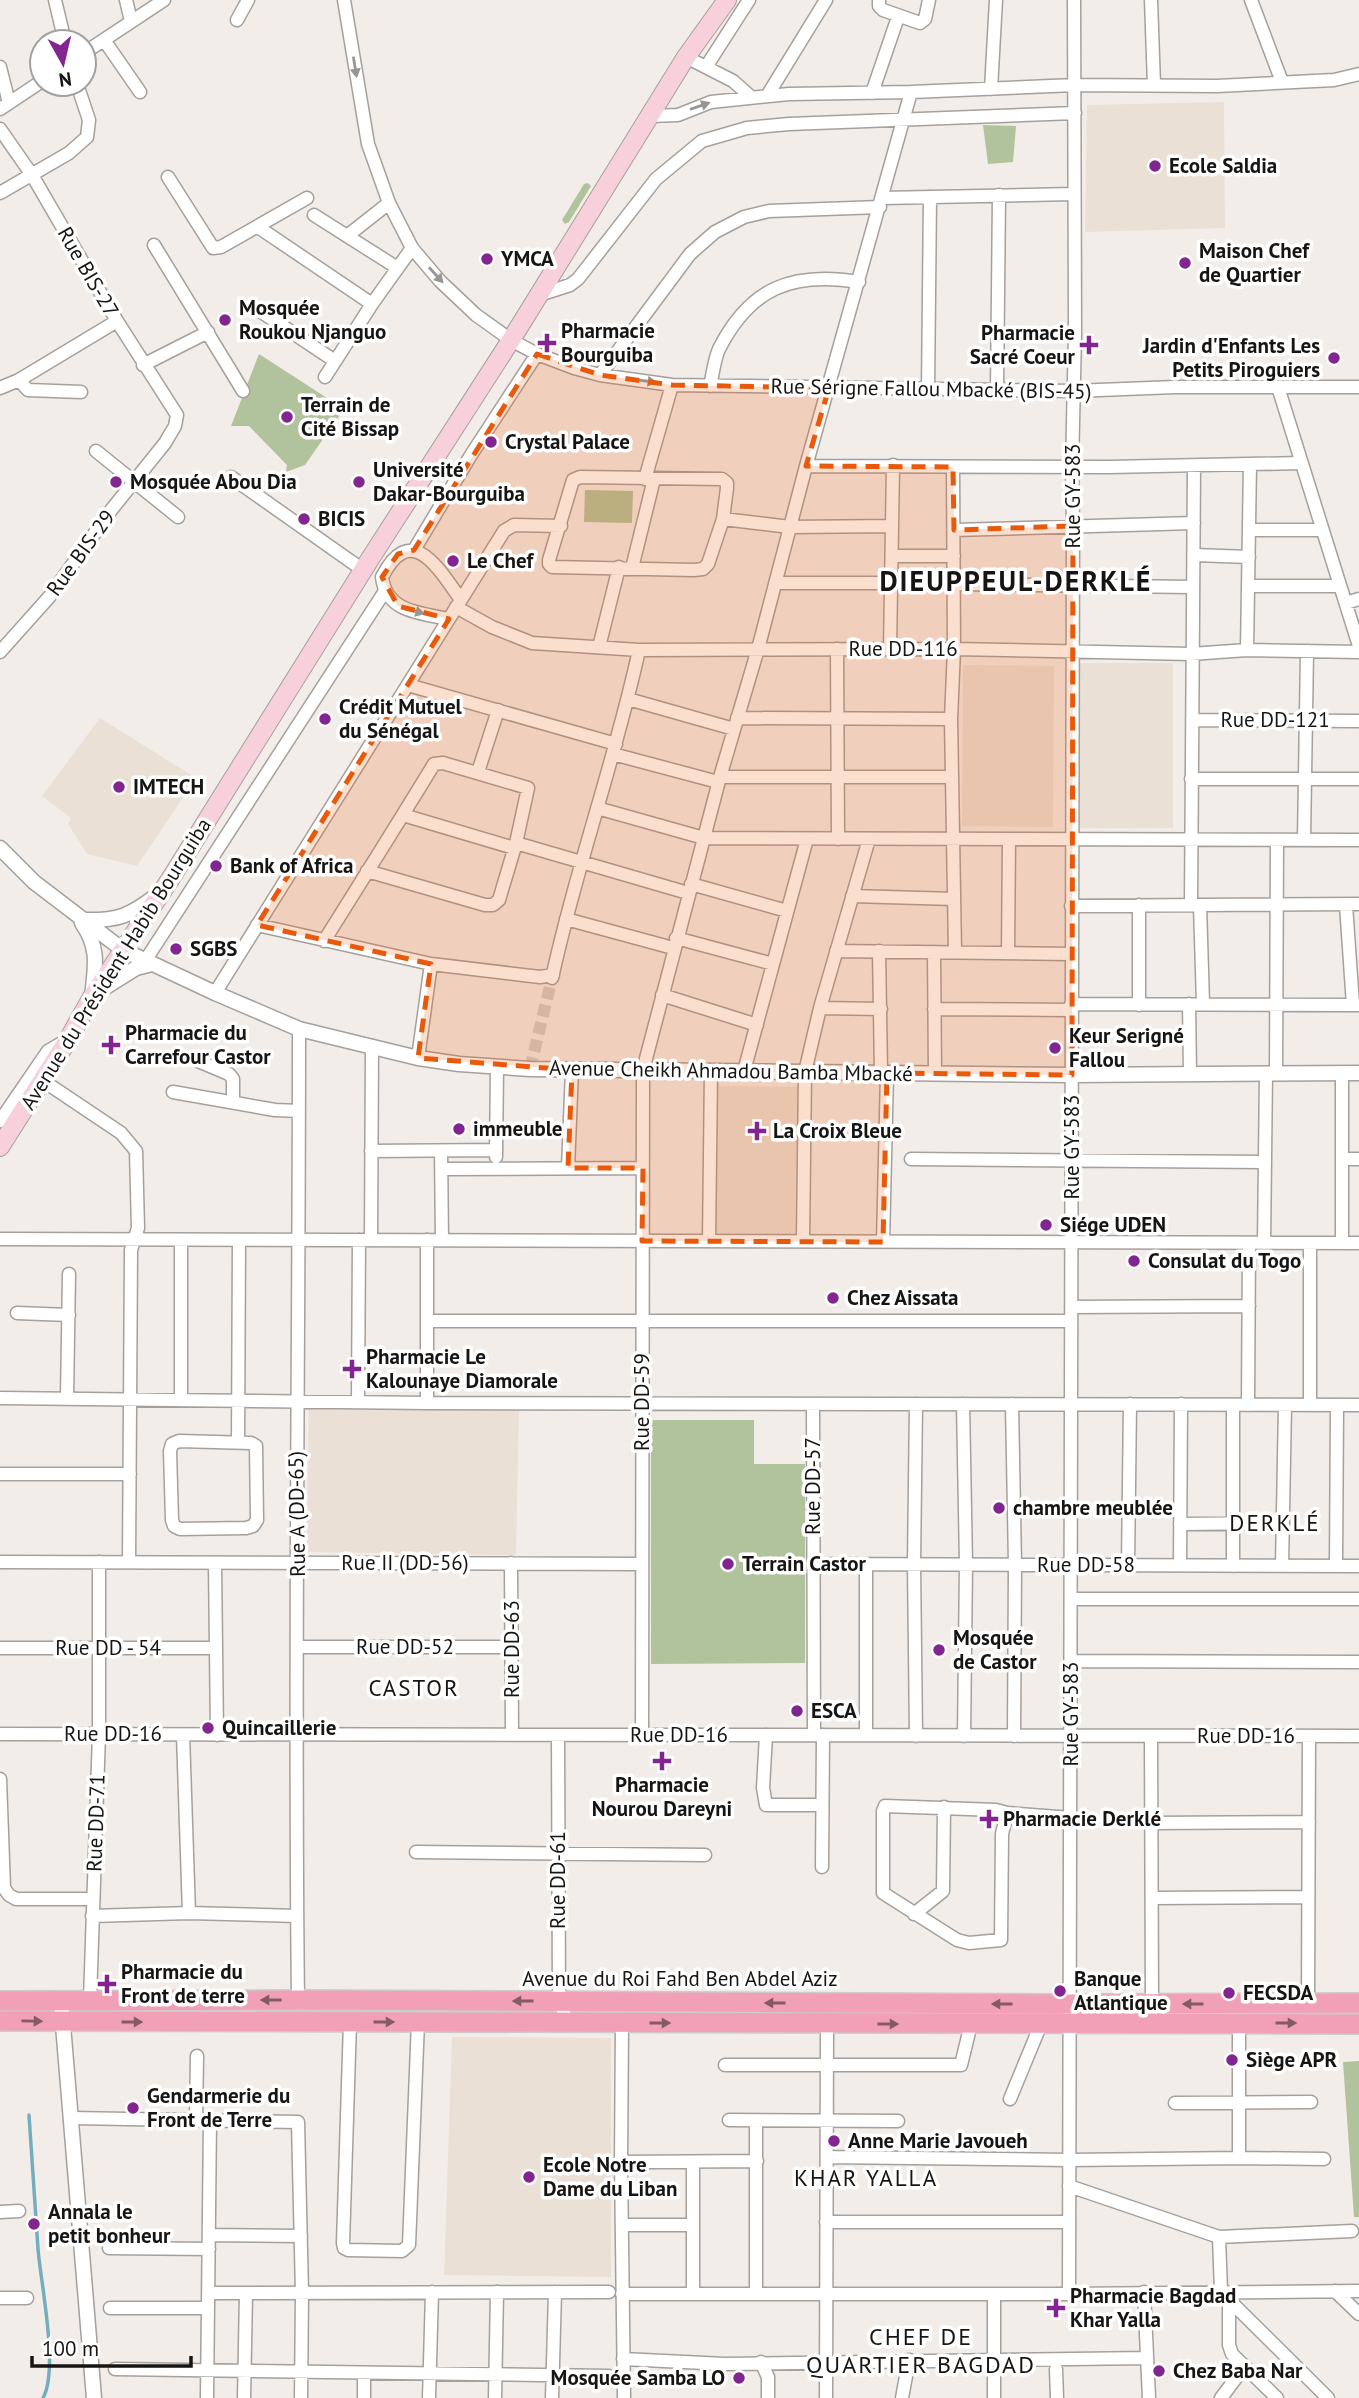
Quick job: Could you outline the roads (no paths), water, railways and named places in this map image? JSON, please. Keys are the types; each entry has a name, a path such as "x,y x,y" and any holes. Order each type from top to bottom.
{"main road":[{"name":"Avenue du Président Habib Bourguiba","path":"2,1132 42,1080 68,1040 93,995 163,890 366,565 511,340 686,57 727,0"},
{"name":"Avenue du Roi Fahd Ben Abdel Aziz","path":"0,2001 559,2001 1070,2014 1240,2023 1359,2024"},
{"name":"Avenue du Roi Fahd Ben Abdel Aziz","path":"0,2021 1041,2024 1070,2014 1152,2004 1359,2003"}],"street":[{"path":"55,0 62,28"},
{"path":"126,0 131,21"},
{"path":"98,44 164,0"},
{"path":"237,20 248,0"},
{"name":"Rue Sérigne Fallou Mbacké (BIS-45)","path":"344,0 368,144 389,203 412,248 440,281 476,315 511,340 537,354 600,375 672,385 997,391 1359,387"},
{"path":"706,67 748,0"},
{"path":"767,96 826,0"},
{"path":"879,0 879,6 883,10 920,23 925,19 929,0"},
{"path":"991,89 996,0"},
{"name":"Rue GY-583","path":"1069,2294 1072,467 1076,334 1073,194 1074,0"},
{"path":"1151,0 1154,85"},
{"path":"1251,0 1282,82"},
{"path":"872,93 898,17"},
{"path":"104,40 141,92"},
{"path":"686,57 733,81 751,97"},
{"path":"0,67 4,106 28,90"},
{"path":"650,117 678,115 711,102 767,96 1075,85 1217,86 1334,80 1359,74"},
{"name":"Rue DD-59","path":"642,1734 643,1070 689,888 758,649 806,466 911,92"},
{"path":"0,194 69,153 87,137 89,120 82,98"},
{"path":"539,295 570,285 578,279 656,178 702,141 747,128 789,124 1075,113"},
{"name":"Rue BIS-27","path":"0,129 32,176 143,365 177,415"},
{"path":"167,177 211,247 221,247 307,198"},
{"path":"600,375 690,254 715,232 744,217 769,211 930,197 1073,194"},
{"path":"997,391 999,195"},
{"path":"928,390 930,197"},
{"path":"347,236 389,203"},
{"path":"314,215 396,267"},
{"path":"258,227 372,304"},
{"path":"155,245 243,391"},
{"path":"325,377 396,267 412,248"},
{"path":"710,386 718,351 747,307 760,295 783,285 806,280 841,279 859,282"},
{"path":"257,309 335,361"},
{"path":"0,388 19,380 117,321"},
{"path":"143,365 208,331"},
{"path":"414,550 471,455 537,354"},
{"path":"19,380 29,390 80,392"},
{"path":"599,647 626,567 672,385"},
{"path":"1278,387 1359,646"},
{"name":"Rue BIS-29","path":"0,652 50,596 165,443 175,426 177,415"},
{"path":"96,451 178,517"},
{"path":"806,466 1072,467 1301,463"},
{"path":"1247,650 1250,464"},
{"path":"890,649 893,465"},
{"path":"1190,1072 1196,1004 1191,840 1194,466"},
{"path":"953,467 954,649 951,719 955,952"},
{"path":"231,477 366,565 387,565"},
{"path":"575,478 722,479 727,483 723,519 708,564 703,569 552,567 549,564 575,478"},
{"path":"723,519 790,527 892,526"},
{"path":"954,530 1194,523"},
{"path":"215,993 508,527 561,526"},
{"path":"1249,530 1322,530"},
{"path":"414,550 432,560 455,609 408,611 398,607 385,591 382,577 387,565 398,554 414,550"},
{"path":"1194,555 1249,557"},
{"path":"893,556 954,556"},
{"path":"775,583 891,583"},
{"path":"953,584 1192,587"},
{"path":"1248,586 1340,586"},
{"path":"93,995 148,962 385,591"},
{"path":"1346,603 1359,599"},
{"name":"Rue DD-116","path":"455,609 532,643 639,650 954,649 1191,654 1247,650 1359,652"},
{"path":"837,649 838,839"},
{"path":"257,925 431,964 553,977 566,919 615,749 639,650"},
{"path":"1304,840 1307,651"},
{"path":"408,685 498,710 615,749 719,779 952,777"},
{"path":"628,699 736,724 838,719 951,719"},
{"path":"478,772 498,710"},
{"name":"Rue DD-121","path":"1192,720 1359,721"},
{"path":"324,941 367,871 403,815 433,764 437,761 528,788 499,900 493,905 367,871"},
{"path":"1191,779 1359,779"},
{"path":"597,808 704,838 1359,840"},
{"path":"403,815 581,862 788,911"},
{"path":"744,1071 807,839"},
{"path":"803,1241 805,1072 820,1008 869,839"},
{"path":"1008,953 1009,839"},
{"path":"1264,1243 1264,1162 1277,1004 1277,840"},
{"name":"Avenue Cheikh Ahmadou Bamba Mbacké","path":"0,848 34,881 123,950 299,1028 418,1058 572,1070 1072,1075 1190,1072 1359,1073"},
{"path":"79,917 116,919 127,916 163,890"},
{"path":"852,896 954,899"},
{"path":"934,1009 1196,1004 1356,1005 1352,904 1071,906"},
{"path":"1139,905 1139,1005"},
{"path":"79,917 94,945 96,956 93,995"},
{"path":"566,919 773,964"},
{"path":"836,951 1071,954"},
{"path":"879,951 884,1072 883,1242"},
{"path":"933,952 934,1073"},
{"path":"418,1058 431,964"},
{"path":"662,995 757,1025"},
{"path":"820,1008 881,1009"},
{"name":"Rue A (DD-65)","path":"298,2000 295,1735 298,1647 296,1400 299,1028"},
{"path":"2,1132 48,1051 68,1040"},
{"path":"358,1402 371,1151 372,1046"},
{"path":"191,1058 229,1074 233,1079 233,1102"},
{"path":"496,1168 497,1066"},
{"path":"568,1168 572,1070"},
{"path":"709,1241 711,1071"},
{"path":"1342,1073 1342,1243"},
{"path":"42,1080 121,1133 136,1151 138,1228 131,1250 129,1562"},
{"path":"173,1092 299,1111"},
{"path":"371,1151 495,1150"},
{"path":"441,1151 442,1240"},
{"path":"911,1159 1264,1162"},
{"path":"1342,1159 1359,1159"},
{"path":"441,1169 642,1168"},
{"path":"0,1239 1359,1243"},
{"path":"181,1240 181,1399"},
{"path":"239,1240 239,1443"},
{"path":"427,1240 427,1403"},
{"path":"1248,1405 1249,1243"},
{"path":"1310,1243 1311,1405"},
{"path":"67,1398 69,1274"},
{"path":"1071,1307 1249,1306"},
{"path":"17,1313 69,1315"},
{"path":"428,1321 1070,1321"},
{"path":"0,1398 427,1403 1359,1405"},
{"name":"Rue DD-57","path":"813,1404 813,1564 822,1867"},
{"path":"916,1404 916,1736"},
{"path":"963,1404 966,1564 964,1736"},
{"path":"1012,1404 1014,1736"},
{"path":"1128,1565 1130,1404"},
{"path":"1180,1565 1181,1404"},
{"path":"1233,1405 1233,1566"},
{"path":"1282,1566 1285,1405"},
{"path":"1336,1566 1337,1405"},
{"path":"179,1441 239,1443 251,1443 257,1450 257,1520 253,1526 180,1529 174,1526 170,1451 172,1444 179,1441"},
{"path":"0,1474 130,1474"},
{"path":"1180,1524 1283,1523"},
{"name":"Rue II (DD-56)","path":"0,1562 642,1564"},
{"name":"Rue DD-71","path":"90,2000 101,1648 99,1562"},
{"path":"215,1563 217,1735"},
{"name":"Rue DD-63","path":"511,1563 512,1735"},
{"name":"Rue DD-58","path":"813,1564 1359,1566"},
{"path":"866,1564 866,1735"},
{"path":"1072,1599 1359,1599"},
{"name":"Rue DD-52","path":"298,1647 512,1647"},
{"name":"Rue DD - 54","path":"0,1648 216,1648"},
{"path":"1071,1661 1359,1662"},
{"name":"Rue DD-16","path":"0,1734 1359,1736"},
{"path":"183,1735 189,1913"},
{"name":"Rue DD-61","path":"558,1735 559,2001 568,2022"},
{"path":"766,1735 766,1805 822,1805"},
{"path":"1151,1736 1152,2004"},
{"path":"1308,2003 1309,1736"},
{"path":"0,1779 4,1888 9,1895 16,1899 93,1899"},
{"path":"1007,1813 1002,1834 1001,1940 963,1943 883,1893 885,1806 996,1810 1071,1818"},
{"path":"914,1914 943,1891 944,1807"},
{"path":"1152,1823 1308,1822"},
{"path":"415,1853 705,1855"},
{"path":"1152,1898 1308,1896"},
{"path":"92,1916 189,1913 297,1916"},
{"path":"61,2001 94,2398"},
{"path":"350,2022 344,2248 402,2251 409,2245 418,2022"},
{"path":"622,2023 622,2225 615,2293 623,2359 624,2398"},
{"path":"1239,2158 1240,2023"},
{"path":"825,2398 827,2024"},
{"path":"725,2065 961,2064 971,2024"},
{"path":"1010,2099 1041,2024"},
{"path":"197,2056 209,2235 207,2398"},
{"path":"1175,2103 1311,2102"},
{"path":"71,2118 298,2122 302,2292 301,2398"},
{"path":"729,2120 898,2121"},
{"path":"756,2122 756,2294"},
{"path":"827,2157 1324,2159"},
{"path":"621,2162 757,2161"},
{"path":"692,2162 692,2294"},
{"path":"1069,2186 1219,2237 1352,2231"},
{"path":"0,2212 19,2211"},
{"path":"826,2222 1069,2222"},
{"path":"622,2225 692,2225"},
{"path":"209,2235 300,2236"},
{"path":"1219,2237 1230,2349 1277,2398"},
{"path":"109,2248 209,2249"},
{"path":"1335,2291 1359,2314"},
{"path":"208,2293 1144,2292 1225,2296 1359,2291"},
{"path":"429,2398 432,2292"},
{"path":"495,2398 497,2292"},
{"path":"552,2398 555,2292"},
{"path":"1144,2292 1149,2398"},
{"path":"244,2398 246,2293"},
{"path":"994,2294 994,2398"},
{"path":"1225,2296 1328,2398"},
{"path":"0,2298 27,2298"},
{"path":"110,2308 208,2308"},
{"path":"623,2359 725,2364 1147,2358"},
{"path":"902,2398 909,2360"},
{"path":"761,2362 767,2372 768,2398"},
{"path":"1222,2398 1245,2366"},
{"path":"115,2369 609,2376"},
{"path":"1056,2369 1057,2398"},
{"path":"364,2372 364,2398"}],"waterway":[{"path":"29,2115 38,2249 48,2326 48,2385 43,2398"}],"tunnel":[{"path":"530,1069 552,978"}],"place":[{"name":"Ecole Saldia","path":"1155,166"},
{"name":"YMCA","path":"487,259"},
{"name":"Maison Chef de Quartier","path":"1185,263"},
{"name":"Mosquée Roukou Njanguo","path":"225,320"},
{"name":"Pharmacie Bourguiba","path":"547,343"},
{"name":"Pharmacie Sacré Coeur","path":"1089,345"},
{"name":"Jardin d'Enfants Les Petits Piroguiers","path":"1334,358"},
{"name":"Terrain de Cité Bissap","path":"287,417"},
{"name":"Crystal Palace","path":"491,442"},
{"name":"Mosquée Abou Dia","path":"116,482"},
{"name":"Université Dakar-Bourguiba","path":"359,482"},
{"name":"BICIS","path":"304,519"},
{"name":"Le Chef","path":"453,561"},
{"name":"Crédit Mutuel du Sénégal","path":"325,719"},
{"name":"IMTECH","path":"119,787"},
{"name":"Bank of Africa","path":"216,866"},
{"name":"SGBS","path":"176,949"},
{"name":"Pharmacie du Carrefour Castor","path":"111,1045"},
{"name":"Keur Serigné Fallou","path":"1055,1048"},
{"name":"immeuble","path":"459,1129"},
{"name":"La Croix Bleue","path":"757,1131"},
{"name":"Siége UDEN","path":"1046,1225"},
{"name":"Consulat du Togo","path":"1134,1261"},
{"name":"Chez Aissata","path":"833,1298"},
{"name":"Pharmacie Le Kalounaye Diamorale","path":"352,1369"},
{"name":"chambre meublée","path":"999,1508"},
{"name":"Terrain Castor","path":"728,1564"},
{"name":"Mosquée de Castor","path":"939,1650"},
{"name":"ESCA","path":"797,1711"},
{"name":"Quincaillerie","path":"208,1728"},
{"name":"Pharmacie Nourou Dareyni","path":"662,1761"},
{"name":"Pharmacie Derklé","path":"989,1819"},
{"name":"Pharmacie du Front de terre","path":"107,1984"},
{"name":"Banque Atlantique","path":"1060,1991"},
{"name":"FECSDA","path":"1229,1993"},
{"name":"Siège APR","path":"1232,2060"},
{"name":"Gendarmerie du Front de Terre","path":"133,2108"},
{"name":"Anne Marie Javoueh","path":"834,2141"},
{"name":"Ecole Notre Dame du Liban","path":"529,2177"},
{"name":"Annala le petit bonheur","path":"34,2224"},
{"name":"Pharmacie Bagdad Khar Yalla","path":"1056,2308"},
{"name":"Chez Baba Nar","path":"1159,2371"},
{"name":"Mosquée Samba LO","path":"739,2378"}],"district":[{"name":"DIEUPPEUL-DERKLÉ","path":"1016,581"},
{"name":"DERKLÉ","path":"1275,1523"},
{"name":"CASTOR","path":"414,1688"},
{"name":"KHAR YALLA","path":"866,2178"},
{"name":"CHEF DE QUARTIER BAGDAD","path":"921,2351"}]}
